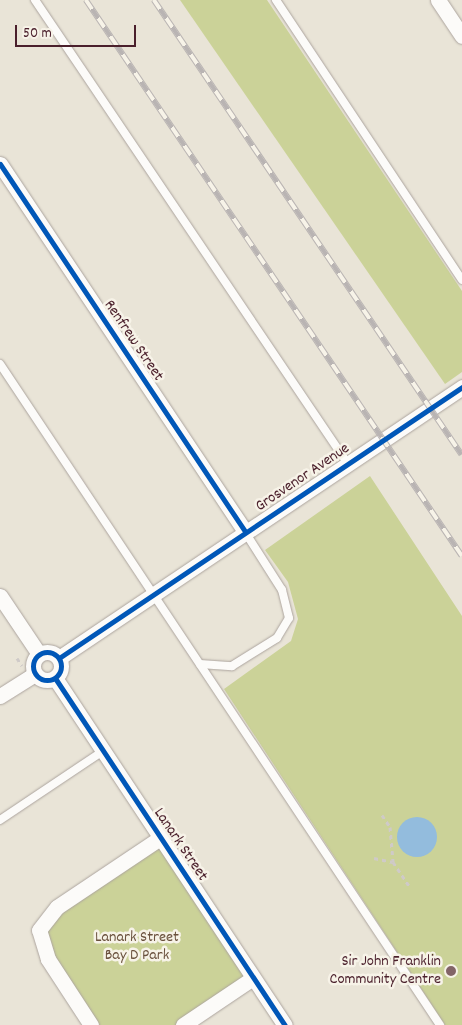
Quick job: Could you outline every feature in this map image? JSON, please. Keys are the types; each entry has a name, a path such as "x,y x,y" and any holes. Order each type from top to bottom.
{"street":[{"path":"438,0 462,36"},
{"name":"Renfrew Street","path":"0,164 245,532"},
{"name":"Grosvenor Avenue","path":"59,658 462,387"},
{"path":"0,596 39,654"},
{"path":"47,652 59,658 61,667 55,678 46,681 34,674 33,661 39,654 47,652"},
{"path":"0,696 34,674"},
{"name":"Lanark Street","path":"55,678 285,1025"},
{"path":"90,1025 48,959 39,930 57,907 160,838"},
{"path":"183,1025 253,978"}],"lane":[{"path":"35,0 348,464"},
{"path":"276,0 462,280"},
{"path":"0,364 440,1025"},
{"path":"200,664 232,666 277,638 289,618 282,590 245,532"},
{"path":"0,820 103,751"}],"path":[{"path":"382,814 390,827 393,862 410,887"},
{"path":"374,858 393,862"}],"green space":[{"path":"180,0 267,0 462,291 462,372 445,384"},
{"path":"370,476 462,616 462,1025 445,1025 224,689 291,641 298,619 288,582 265,550"},
{"name":"Lanark Street Bay D Park","path":"160,838 253,978 183,1025 91,1025 48,959 45,917"}],"water":[{"path":"417,817 431,823 437,837 431,851 417,857 403,851 397,837 403,823"}],"railway":[{"path":"86,0 462,556"},
{"path":"154,0 462,455"}],"cycle path":[{"path":"0,164 245,532"},
{"path":"59,658 462,387"},
{"path":"47,652 57,656 61,666 57,676 47,680 37,676 33,666 37,656 47,652"},
{"path":"55,678 285,1025"}],"place":[{"name":"Sir John Franklin Community Centre","path":"451,971"}]}
